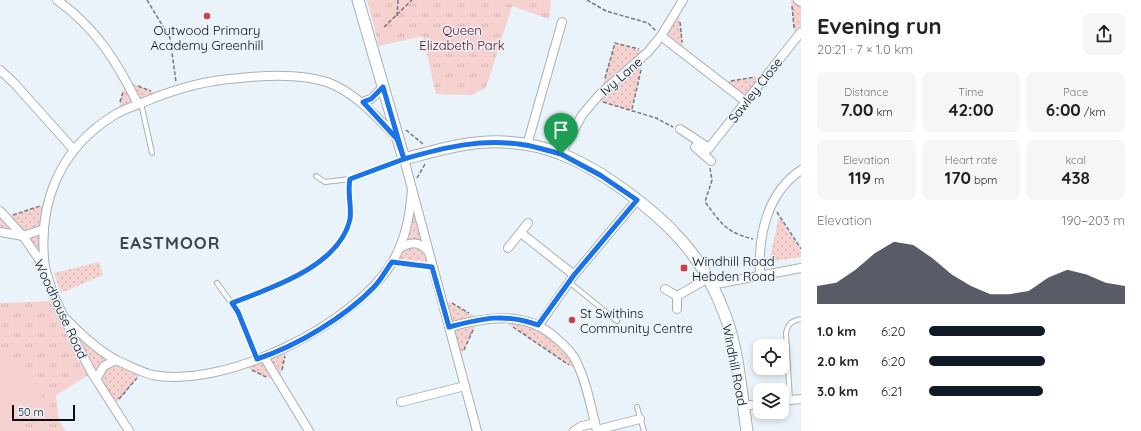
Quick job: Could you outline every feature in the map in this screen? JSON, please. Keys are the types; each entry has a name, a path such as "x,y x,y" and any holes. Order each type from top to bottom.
{"street":[{"path":"57,0 75,13 103,43 140,104"},
{"path":"358,0 404,159 476,431"},
{"name":"Ivy Lane","path":"561,154 582,115 595,100 646,54 662,36 683,0"},
{"path":"526,145 562,22"},
{"name":"Sawley Close","path":"706,151 801,32"},
{"path":"662,36 745,101"},
{"path":"0,70 14,83 74,150"},
{"path":"44,268 44,229 50,191 74,150 86,136 117,114 177,90 222,79 250,77 311,78 333,85 363,102 397,139"},
{"path":"363,102 371,99 383,87"},
{"path":"680,129 706,151 711,161"},
{"name":"Windhill Road","path":"404,159 464,144 505,142 526,145 561,154 600,175 651,210 681,240 700,265 724,315 733,340 747,431"},
{"path":"695,147 706,151"},
{"path":"760,274 759,252 771,206 779,190 801,170"},
{"path":"60,312 84,338 102,352 142,372 160,375 194,376 216,372 261,358 323,327 375,286 400,248 410,217 412,189"},
{"path":"538,325 574,275 637,200"},
{"name":"Woodhouse Road","path":"3,214 23,236 44,268 60,312 96,379 129,431"},
{"path":"508,248 528,223"},
{"path":"0,232 23,236 44,229"},
{"path":"521,233 574,275"},
{"path":"400,248 405,245 416,243 422,245 427,250"},
{"path":"678,296 709,282 801,269"},
{"path":"666,289 678,296"},
{"path":"677,309 678,296"},
{"path":"449,327 479,319 498,317 512,317 538,325 563,344 576,359 582,374 596,428"},
{"path":"261,358 309,431"},
{"path":"96,379 104,366 116,360"},
{"path":"402,402 464,386"},
{"path":"789,400 801,398"},
{"path":"743,406 753,405"},
{"path":"574,431 582,426 596,428 640,419"}],"lane":[{"path":"140,104 152,153"},
{"path":"316,176 325,182 350,179 404,159"},
{"path":"232,303 295,277 329,254 345,233 350,219 348,187 350,179"},
{"path":"569,282 618,321"},
{"path":"218,283 238,312 261,358"},
{"path":"786,383 787,327 792,321 801,319"},
{"path":"637,407 644,431"}],"path":[{"path":"147,0 170,38 177,90"},
{"path":"397,16 398,0"},
{"path":"384,28 412,0"},
{"path":"587,0 606,10 648,23 662,36"},
{"path":"791,0 795,39"},
{"path":"678,9 684,53"},
{"path":"604,79 615,43 646,54 632,110"},
{"path":"721,82 765,76"},
{"path":"595,100 632,110 680,129"},
{"path":"711,161 710,168 712,180 705,202 730,232 761,240"},
{"path":"3,214 47,204"},
{"path":"771,206 780,214 801,249"},
{"path":"392,262 432,267"},
{"path":"511,326 582,374"},
{"path":"113,407 142,372"}],"green space":[{"name":"Queen Elizabeth Park","path":"367,0 551,0 549,19 512,6 486,88 471,95 436,94 423,36 379,46"},
{"path":"791,0 801,2 801,32 795,39"},
{"path":"678,9 684,53 661,36"},
{"path":"615,43 648,52 644,57 631,110 595,100 600,94"},
{"path":"765,76 745,101 721,82"},
{"path":"126,81 162,95 117,114"},
{"path":"412,189 432,267 392,262 400,248"},
{"path":"47,204 45,268 23,236 0,232 0,211 6,217"},
{"path":"779,216 801,252 801,257 775,261 770,258"},
{"path":"99,262 103,275 61,293 54,273"},
{"path":"441,297 479,319 458,361"},
{"path":"56,301 92,373 56,395 59,421 66,431 0,431 0,303"},
{"path":"60,312 84,338 142,372 113,407"},
{"path":"498,317 524,320 563,344 582,374"},
{"path":"287,346 279,383 240,364"},
{"path":"0,353 45,392 11,431 0,431"}],"place":[{"name":"Outwood Primary Academy Greenhill","path":"207,16"},
{"name":"Windhill Road Hebden Road","path":"684,268"},
{"name":"St Swithins Community Centre","path":"572,320"}],"district":[{"name":"EASTMOOR","path":"170,242"}],"route":[{"path":"561,154 526,145 505,142 479,142 444,148 404,159 383,87 371,99 363,102 397,139 404,159 350,179 348,187 351,211 350,219 345,233 329,254 301,274 274,287 232,303 238,312 257,359 300,340 323,327 362,298 375,286 392,262 432,267 449,327 479,319 498,317 512,317 538,325 574,275 637,200 600,175 561,154"}]}
